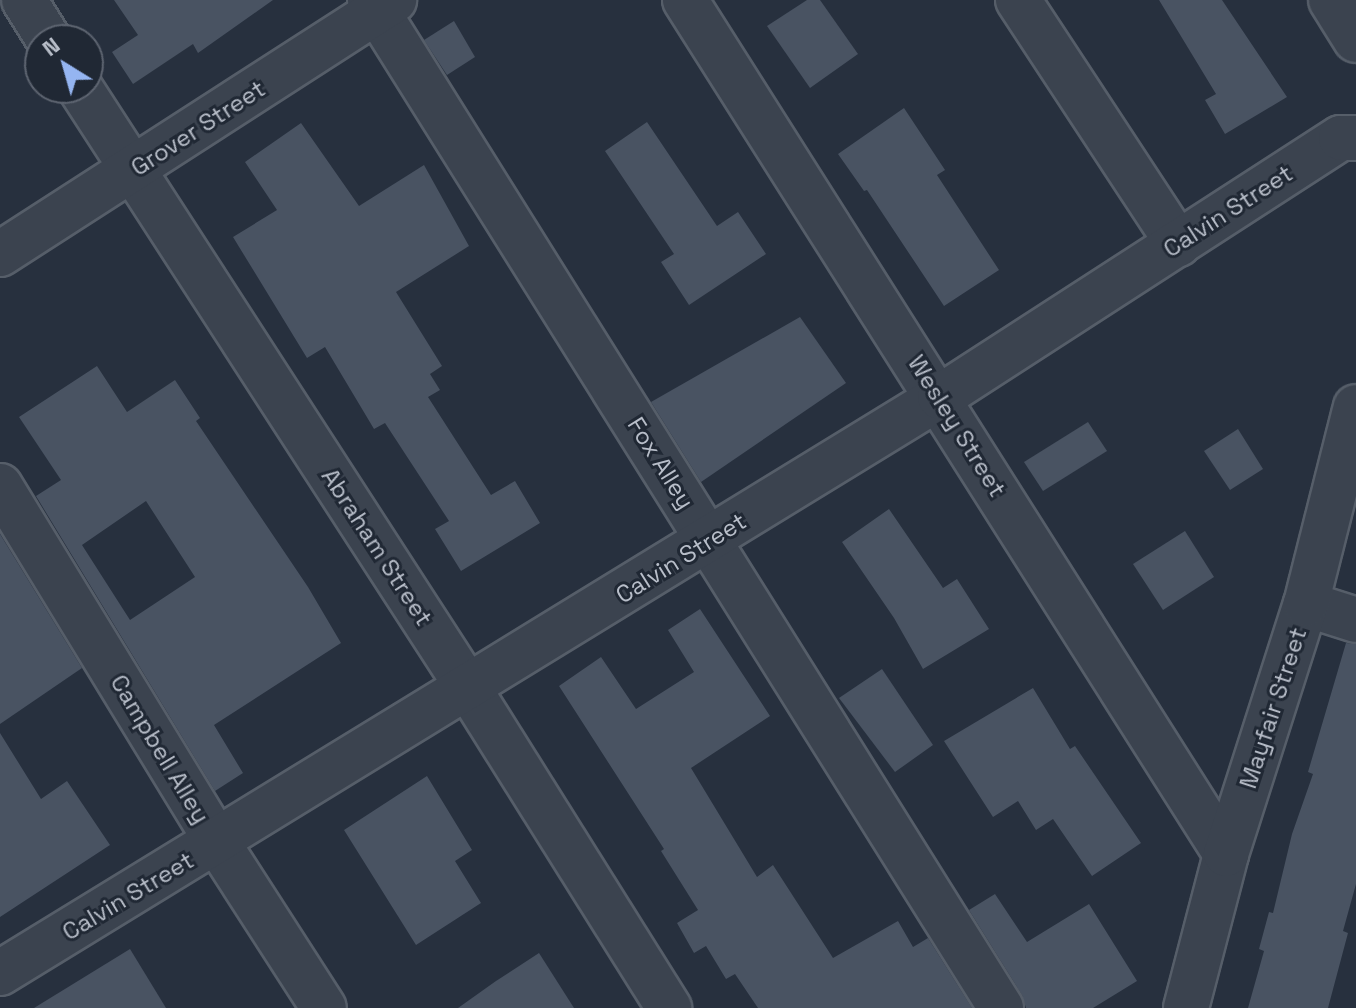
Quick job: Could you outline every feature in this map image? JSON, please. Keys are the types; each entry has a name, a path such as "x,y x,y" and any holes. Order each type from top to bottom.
{"street":[{"path":"24,0 39,24"},
{"name":"Wesley Street","path":"685,0 940,397 1226,854"},
{"path":"1018,0 1178,244"},
{"path":"1331,0 1356,40"},
{"name":"Grover Street","path":"0,254 132,171 380,4"},
{"name":"Fox Alley","path":"380,4 1001,1008"},
{"name":"Abraham Street","path":"90,104 469,689 669,1008"},
{"name":"Calvin Street","path":"0,973 469,689 940,397 1341,138 1356,138"},
{"name":"Mayfair Street","path":"1186,1008 1226,854 1306,604 1356,407"},
{"name":"Campbell Alley","path":"0,486 217,842 324,1008"},
{"path":"1306,604 1356,620"}],"building":[{"path":"114,0 273,0 198,53 193,44 133,84 112,52 138,35"},
{"path":"807,0 820,0 858,54 810,88 767,26"},
{"path":"1159,0 1222,0 1287,97 1225,134 1205,100 1216,94"},
{"path":"454,21 475,57 447,75 424,40"},
{"path":"904,108 945,170 937,175 999,270 944,306 867,190 864,191 838,154"},
{"path":"647,122 717,226 738,212 766,254 689,305 661,262 674,254 605,151"},
{"path":"301,123 359,206 424,165 469,246 396,292 442,366 430,374 440,390 428,397 491,495 515,481 540,523 461,571 435,529 449,521 385,423 374,429 325,347 307,358 233,237 277,210 245,162"},
{"path":"800,317 846,383 701,482 651,402"},
{"path":"97,366 127,412 175,380 200,418 196,421 308,587 341,643 214,725 243,773 215,791 36,496 61,480 19,417","holes":["146,501 195,577 130,620 82,545"]},
{"path":"1088,422 1107,451 1043,491 1024,462"},
{"path":"1238,429 1263,469 1230,490 1204,451"},
{"path":"889,509 943,588 957,579 989,629 923,669 894,618 842,542"},
{"path":"1185,531 1214,577 1163,610 1133,564"},
{"path":"0,534 82,668 0,724"},
{"path":"700,609 770,716 691,768 757,877 773,865 833,958 898,921 913,947 928,938 972,1008 758,1008 735,974 726,979 706,946 694,953 677,923 698,910 661,851 664,849 559,686 601,657 636,709 694,672 668,630"},
{"path":"1346,643 1356,644 1356,884 1343,931 1348,933 1328,1008 1248,1008 1264,951 1259,949 1269,912 1273,913 1292,834 1313,774 1308,772"},
{"path":"882,669 933,745 895,772 839,698"},
{"path":"1033,688 1070,749 1075,746 1141,843 1092,876 1053,819 1036,830 1018,801 993,817 944,741"},
{"path":"0,733 41,799 67,781 110,845 0,917"},
{"path":"427,776 472,850 455,861 481,903 416,945 344,830"},
{"path":"995,894 1027,942 1089,904 1137,981 1093,1008 1026,1008 1022,995 969,910"},
{"path":"130,949 166,1008 34,1008"},
{"path":"539,953 574,1008 458,1008 496,981"}]}
